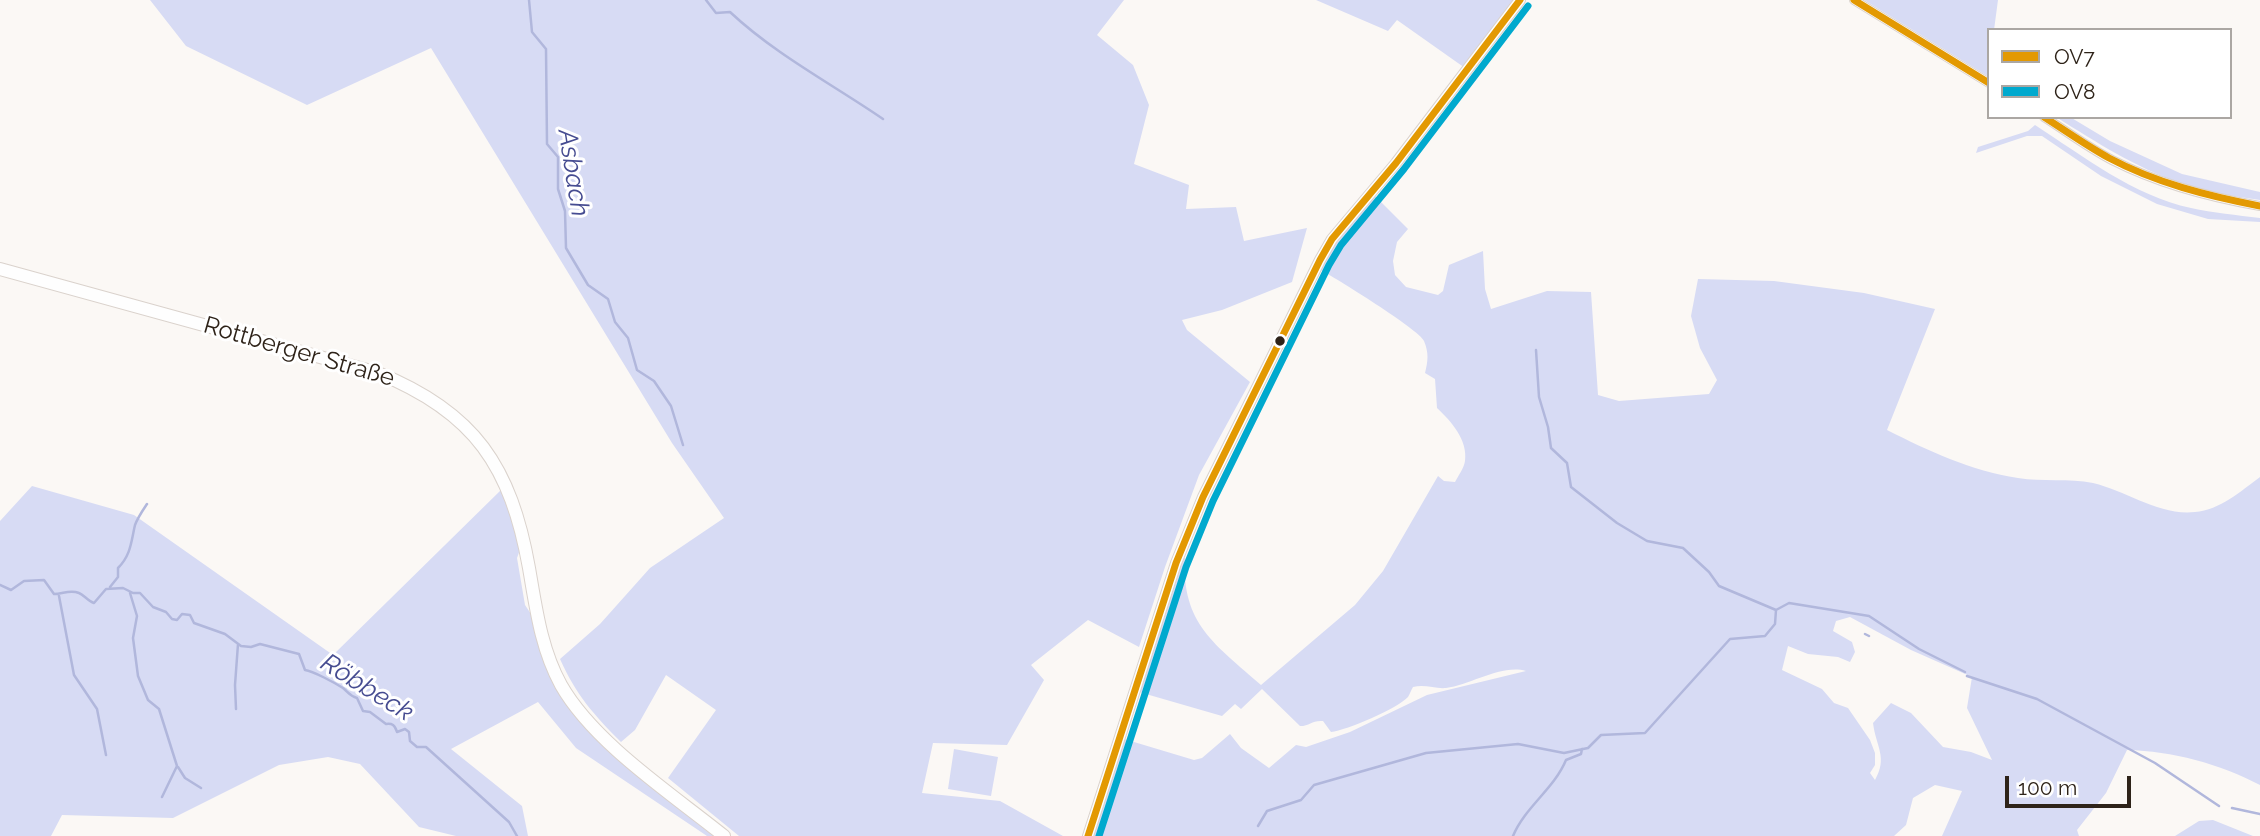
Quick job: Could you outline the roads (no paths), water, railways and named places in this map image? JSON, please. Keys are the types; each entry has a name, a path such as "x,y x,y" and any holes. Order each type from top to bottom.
{"main road":[{"name":"Rottberger Straße","path":"0,269 379,373 407,385 446,409 480,442 503,480 520,524 542,638 562,685 573,702 607,741 724,836"}],"street":[{"path":"1088,836 1185,541 1203,497 1320,260 1332,239 1396,163 1520,0"},
{"path":"1854,0 1987,82"},
{"path":"2047,119 2110,159 2145,176 2181,189 2260,206"}],"waterway":[{"name":"Asbach","path":"529,0 532,32 546,49 547,144 558,157 558,189 565,211 566,248 588,285 608,299 615,322 628,338 637,370 654,381 671,406 683,445"},
{"path":"706,0 716,13 730,12 785,56 883,119"},
{"path":"1536,350 1539,397 1551,448 1567,463 1571,487 1617,523 1647,541 1683,548 1709,572 1719,586 1776,610 1789,603 1869,616 1919,649 1965,672"},
{"path":"110,587 118,577 118,568 128,553 135,525 147,504"},
{"name":"Röbbeck","path":"0,585 11,590 24,581 44,580 54,594 76,592 94,603 106,589 123,588 140,593 153,607 166,612 172,619 177,620 182,614 190,615 194,623 225,634 241,646 260,644 299,654 305,670 343,688 357,698 363,711 393,725 397,732 405,729 409,732 410,741 417,747 426,747 509,822 517,836"},
{"path":"130,593 137,616 133,638 138,676 148,700 159,709 177,766 162,797"},
{"path":"59,596 74,675 97,709 106,755"},
{"path":"1258,826 1267,811 1301,800 1314,785 1426,753 1518,744 1564,753 1588,748 1601,735 1645,733 1730,639 1765,636 1775,624 1776,610"},
{"path":"1865,634 1869,636"},
{"path":"236,709 238,644"},
{"path":"1967,676 2037,699 2155,763 2219,806"},
{"path":"1513,836 1566,760 1581,754 1582,749"},
{"path":"178,767 185,778 201,788"},
{"path":"2232,808 2260,814"}]}
